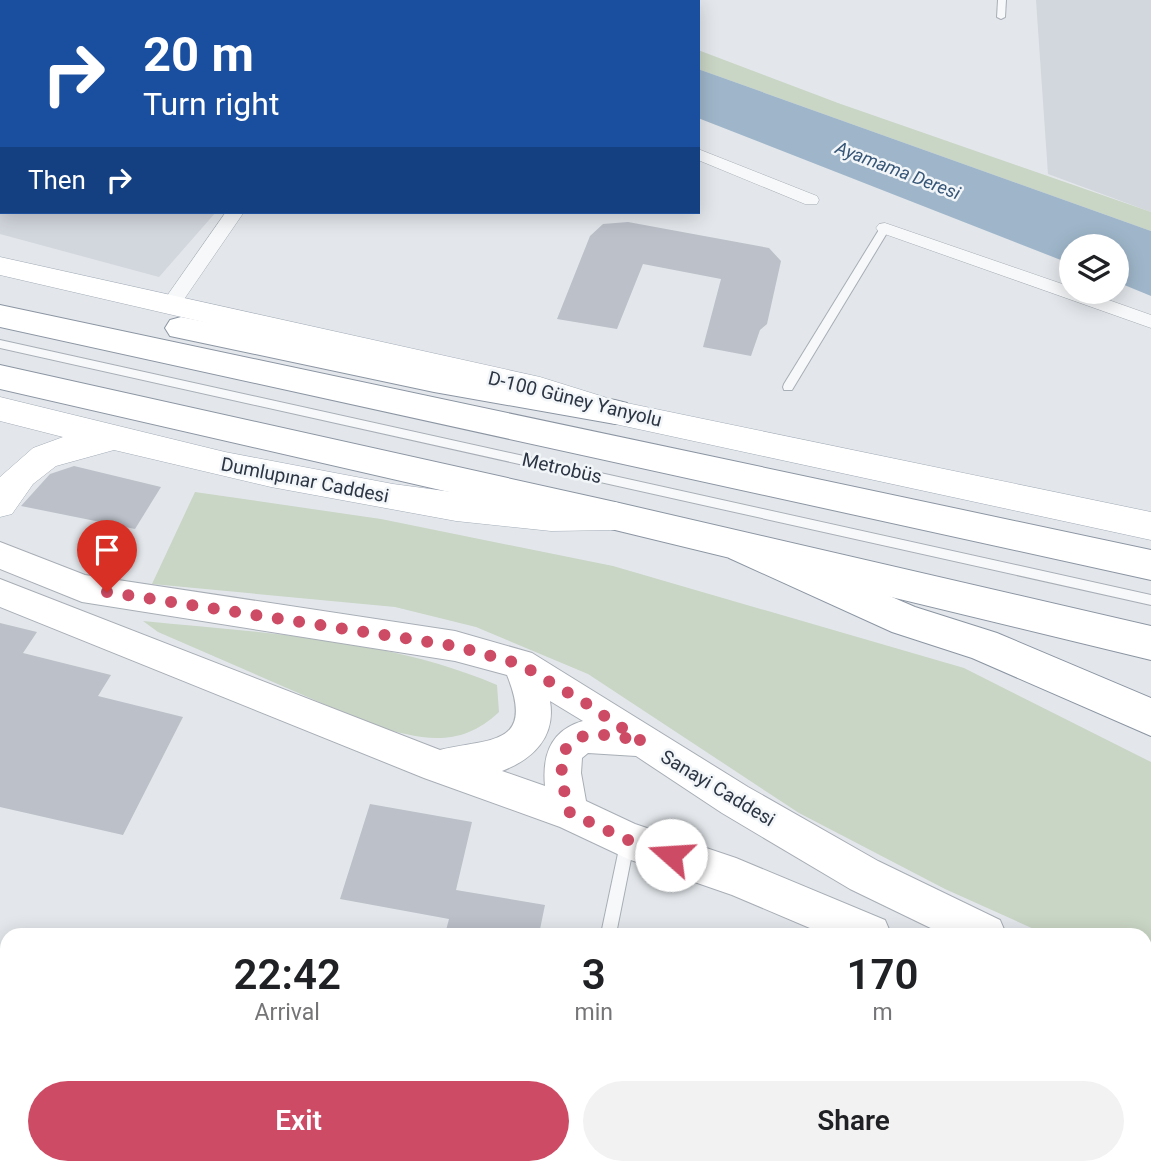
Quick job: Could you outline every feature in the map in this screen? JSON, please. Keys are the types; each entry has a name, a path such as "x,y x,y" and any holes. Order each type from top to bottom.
{"highway":[{"path":"0,292 434,380 615,412"},
{"path":"0,316 1151,565"},
{"path":"0,377 614,516 1151,643"},
{"path":"742,547 906,620 984,645 1151,717"}],"main road":[{"name":"D-100 Güney Yanyolu","path":"0,266 169,307 540,388 615,412 1151,525"},
{"name":"Dumlupınar Caddesi","path":"0,410 268,474 414,502 495,514 555,518 614,516"},
{"path":"0,504 24,469 41,457 79,444 114,439"},
{"name":"Sanayi Caddesi","path":"0,555 82,588 443,644 520,664 587,704 643,742 864,875 974,928"},
{"path":"0,593 437,766 570,813 628,840 736,877 857,928"},
{"path":"1081,626 1151,650"},
{"path":"437,766 471,764 500,756 524,742 535,720 534,691 520,664"},
{"path":"570,813 560,776 562,760 569,745 583,734 608,734 643,742"}],"street":[{"path":"700,155 811,200"},
{"path":"169,307 234,214"},
{"path":"885,228 1151,322"}],"lane":[{"path":"1001,17 1002,0"},
{"path":"788,387 885,228"},
{"name":"Metrobüs","path":"0,344 1151,601"},
{"path":"609,928 628,840"}],"shaded area":[{"path":"1036,0 1151,0 1151,212 1048,174"},
{"path":"0,214 214,214 159,277 0,234"}],"green space":[{"path":"700,51 838,103 1151,212 1151,231 700,70"},
{"path":"195,492 381,519 613,566 964,668 1151,762 1151,928 1032,928 945,889 799,813 588,674 476,627 395,607 152,584"},
{"path":"143,621 323,640 412,657 497,685 499,712 484,724 454,737 423,737 390,730 372,725 158,632"}],"water":[{"name":"Ayamama Deresi","path":"700,70 1151,231 1151,296 1129,287 1129,234 1059,234 1059,259 700,119"}],"building":[{"path":"628,222 769,248 781,261 767,324 760,330 751,356 703,347 721,279 643,264 617,329 557,319 590,236 603,224"},
{"path":"74,466 161,487 135,529 21,506 50,474"},
{"path":"0,623 37,632 23,653 111,675 98,696 183,717 123,835 0,807"},
{"path":"370,804 472,822 456,890 545,905 540,928 447,928 449,919 340,899"}],"route":[{"path":"107,592 455,646 520,664 587,704 643,742 608,734 583,734 569,745 562,760 560,776 570,813 628,840 671,855"}]}
